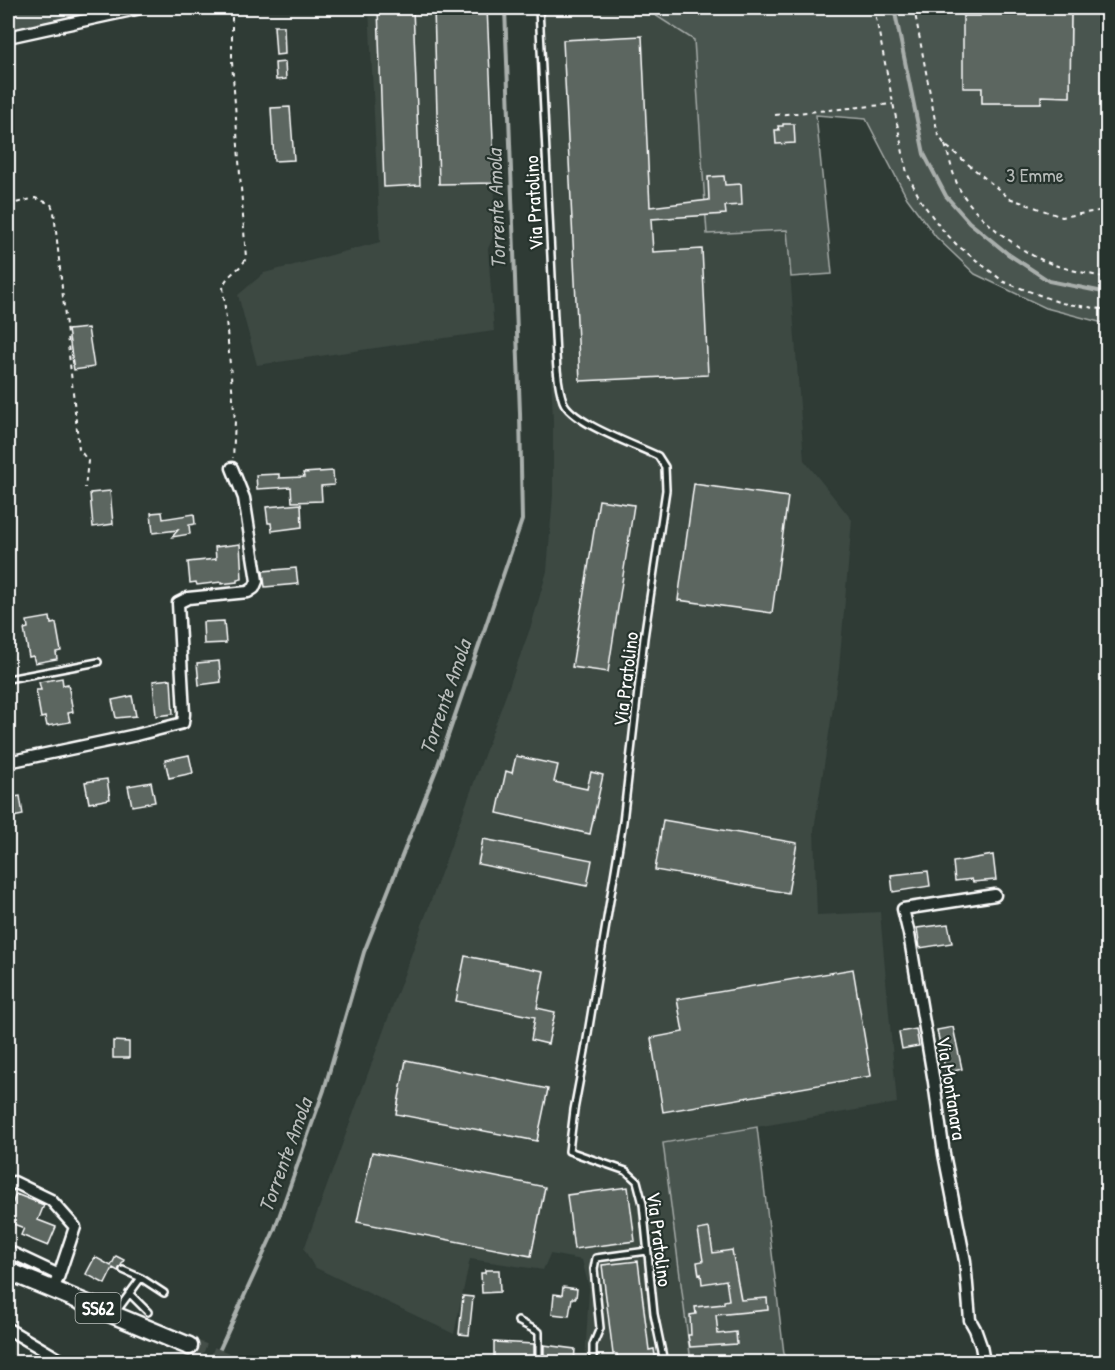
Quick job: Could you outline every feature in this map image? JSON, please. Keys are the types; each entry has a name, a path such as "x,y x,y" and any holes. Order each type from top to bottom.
{"main road":[{"name":"SS62","path":"8,1271 56,1282 113,1315 189,1346"}],"street":[{"path":"8,37 141,8"},
{"path":"8,762 183,723 178,603 188,598 248,592 254,588 257,581 244,498 232,468"},
{"name":"Via Montanara","path":"984,1362 981,1346 970,1320 965,1261 944,1154 932,1071 903,909 995,895"},
{"path":"8,1186 14,1182 51,1200 75,1227 56,1282 8,1251"},
{"path":"8,1329 64,1362"}],"lane":[{"name":"Via Pratolino","path":"539,8 555,329 563,403 576,418 658,456 665,467 666,490 644,638 623,822 568,1151 626,1171 637,1181 643,1204 654,1314 664,1362"},
{"path":"8,679 98,662"},
{"path":"593,1362 593,1345 600,1328 594,1269 596,1258 647,1251"},
{"path":"123,1270 141,1278 164,1293"},
{"path":"113,1315 141,1278"},
{"path":"129,1293 148,1312"},
{"path":"518,1322 539,1332 539,1362"}],"path":[{"path":"232,8 232,62 246,258 245,262 226,278 223,286 236,421 232,468"},
{"path":"874,8 907,173 921,201 957,245 1004,282 1061,303 1107,310"},
{"path":"914,8 938,134 945,145 960,190 984,219 1009,241 1040,260 1107,278"},
{"path":"775,115 893,104"},
{"path":"945,145 1009,198 1062,217 1106,211 1107,147"},
{"path":"8,205 35,198 51,204 54,212 80,449 88,461 85,488"}],"shaded area":[{"path":"369,8 487,8 495,183 494,235 488,249 494,331 257,365 238,295 264,273 380,242"},
{"path":"535,8 644,8 694,40 707,234 787,230 804,460 852,520 839,669 814,830 817,915 880,912 897,1103 663,1143 691,1362 585,1362 589,1288 582,1260 550,1254 543,1270 470,1259 454,1334 314,1267 304,1249 531,626 547,571 553,495 553,421"}],"green space":[{"path":"8,8 110,8 8,31"},
{"name":"3 Emme","path":"644,8 980,8 980,16 963,16 982,88 982,103 1041,103 1042,8 1045,8 1044,96 1070,96 1071,8 1107,8 1107,324 1046,308 975,274 936,237 907,198 866,119 816,115 832,274 791,277 787,230 707,234 694,40"},
{"path":"757,1127 785,1362 691,1362 663,1143"}],"building":[{"path":"378,8 413,8 420,185 384,187"},
{"path":"434,8 487,8 495,183 439,184"},
{"path":"980,8 1071,8 1070,97 1041,96 1041,103 982,103 982,88 963,88 963,16 980,16"},
{"path":"274,26 284,26 285,54 276,55"},
{"path":"642,36 650,207 709,200 708,177 724,176 725,185 741,184 742,205 725,206 726,214 651,219 653,252 702,249 708,375 580,381 563,40"},
{"path":"285,62 286,79 276,80 275,63"},
{"path":"290,107 294,160 274,161 271,108"},
{"path":"783,124 794,124 795,143 776,144 775,130 779,130 778,126 783,126"},
{"path":"88,328 94,367 74,370 68,330"},
{"path":"333,471 334,485 321,486 322,501 292,502 291,487 257,489 256,475 279,474 279,478 304,477 303,473"},
{"path":"694,484 788,497 772,613 678,600"},
{"path":"110,491 113,524 93,527 90,493"},
{"path":"599,500 634,505 608,672 572,667"},
{"path":"301,504 302,527 272,531 271,523 268,523 266,507"},
{"path":"162,512 163,519 194,514 195,524 189,525 190,534 172,537 178,530 153,533 151,513"},
{"path":"240,544 242,579 221,584 221,582 197,585 196,582 190,583 188,562 216,559 215,547"},
{"path":"296,568 298,584 265,587 263,571"},
{"path":"50,617 51,624 56,623 61,651 56,652 57,659 35,663 33,656 29,657 24,629 28,628 27,621"},
{"path":"224,621 226,643 204,644 203,622"},
{"path":"219,661 221,682 199,685 197,663"},
{"path":"62,678 63,685 68,684 73,712 68,713 70,722 47,726 45,717 41,718 36,690 41,690 39,682"},
{"path":"171,679 173,714 156,716 153,681"},
{"path":"132,696 136,716 116,718 112,700"},
{"path":"189,755 193,773 169,778 165,760"},
{"path":"516,756 558,765 554,782 587,789 591,772 603,775 590,834 497,813 506,771 512,773"},
{"path":"107,779 110,799 89,803 85,782"},
{"path":"151,782 155,802 132,806 128,786"},
{"path":"20,796 23,815 8,818 8,798"},
{"path":"663,820 797,843 788,893 655,870"},
{"path":"483,839 592,860 587,886 478,864"},
{"path":"993,855 996,880 955,881 953,862"},
{"path":"928,871 930,886 893,892 891,875"},
{"path":"948,924 952,943 920,948 917,928"},
{"path":"465,956 544,971 537,1008 555,1012 548,1044 531,1040 535,1017 456,1001"},
{"path":"853,969 871,1076 663,1112 651,1038 683,1032 677,999"},
{"path":"953,1027 962,1069 946,1073 937,1030"},
{"path":"916,1029 919,1046 902,1049 899,1032"},
{"path":"113,1041 129,1042 129,1058 113,1058"},
{"path":"406,1060 548,1089 537,1141 396,1114"},
{"path":"372,1152 545,1187 531,1256 357,1222"},
{"path":"628,1187 635,1241 574,1249 567,1195"},
{"path":"16,1194 44,1205 38,1220 56,1227 48,1246 21,1235 24,1228 8,1222 8,1215"},
{"path":"709,1228 713,1253 732,1250 741,1300 767,1298 768,1310 716,1315 718,1334 736,1332 737,1344 690,1347 688,1335 691,1335 690,1315 696,1314 695,1307 724,1304 724,1301 729,1300 726,1280 702,1284 701,1274 699,1275 697,1262 703,1261 698,1230"},
{"path":"116,1256 124,1260 118,1271 113,1268 105,1284 86,1274 95,1257 111,1266"},
{"path":"638,1261 649,1350 654,1349 656,1362 619,1362 617,1354 613,1354 602,1265"},
{"path":"485,1270 499,1270 500,1292 482,1293 481,1273 485,1273"},
{"path":"563,1287 577,1289 576,1298 572,1298 569,1316 552,1314 554,1294 562,1295"},
{"path":"463,1296 473,1297 469,1335 459,1334"},
{"path":"494,1342 534,1344 534,1358 494,1357"},
{"path":"544,1345 575,1349 574,1362 548,1362 549,1359 544,1359"}],"waterway":[{"name":"Torrente Amola","path":"214,1362 274,1231 324,1090 364,952 438,765 522,520 505,8"},
{"path":"894,8 924,154 946,196 969,222 1008,254 1049,281 1108,293"}],"tunnel":[{"path":"189,1346 230,1362"}]}
